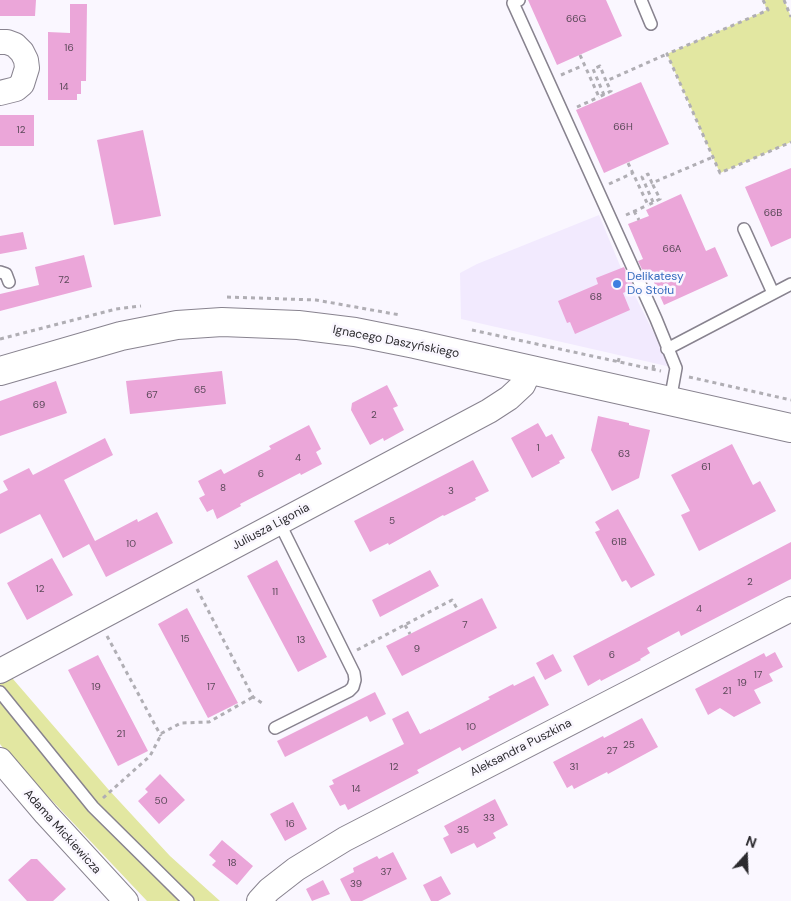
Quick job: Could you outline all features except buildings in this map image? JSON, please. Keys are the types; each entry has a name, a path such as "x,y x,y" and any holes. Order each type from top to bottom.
{"street":[{"path":"0,42 15,45 22,52 27,68 22,84 16,89 0,93"},
{"name":"Ignacego Daszyńskiego","path":"0,371 121,336 177,325 222,322 298,324 355,332 791,428"},
{"name":"Juliusza Ligonia","path":"0,671 489,411 524,385 530,370"},
{"name":"Aleksandra Puszkina","path":"260,901 269,890 296,869 345,839 791,609"},
{"name":"Adama Mickiewicza","path":"0,760 116,898"}],"lane":[{"path":"640,0 651,24"},
{"path":"515,1 676,368 670,401"},
{"path":"744,229 773,293"},
{"path":"0,272 6,274 9,282"},
{"path":"667,349 791,284"},
{"path":"275,728 353,687 355,680 354,673 346,656 279,522"},
{"path":"0,692 93,807 188,901"}],"path":[{"path":"606,81 768,10 763,0"},
{"path":"784,0 791,17"},
{"path":"668,54 720,173 791,142"},
{"path":"580,55 599,97"},
{"path":"558,76 584,65"},
{"path":"573,108 604,95 611,91 600,66 593,69 604,95"},
{"path":"652,183 713,157"},
{"path":"628,163 648,204"},
{"path":"606,185 633,173"},
{"path":"621,217 660,199 648,174 642,177 653,202"},
{"path":"634,211 639,220"},
{"path":"478,332 589,356"},
{"path":"618,362 620,355"},
{"path":"653,369 654,362"},
{"path":"777,397 791,400"},
{"path":"193,582 253,698 262,703"},
{"path":"346,656 452,600 458,610"},
{"path":"405,625 410,634"},
{"path":"104,629 161,736"},
{"path":"93,807 150,756 162,733 181,723 208,722 253,698"}],"shaded area":[{"path":"599,215 621,268 671,367 461,319 460,273 477,264"}],"green space":[{"path":"763,0 784,0 791,17 791,142 720,173 667,54 767,10"},
{"path":"0,664 108,789 170,856 220,901 147,901 7,753 0,744"}],"place":[{"name":"Delikatesy Do Stołu","path":"617,284"}]}
